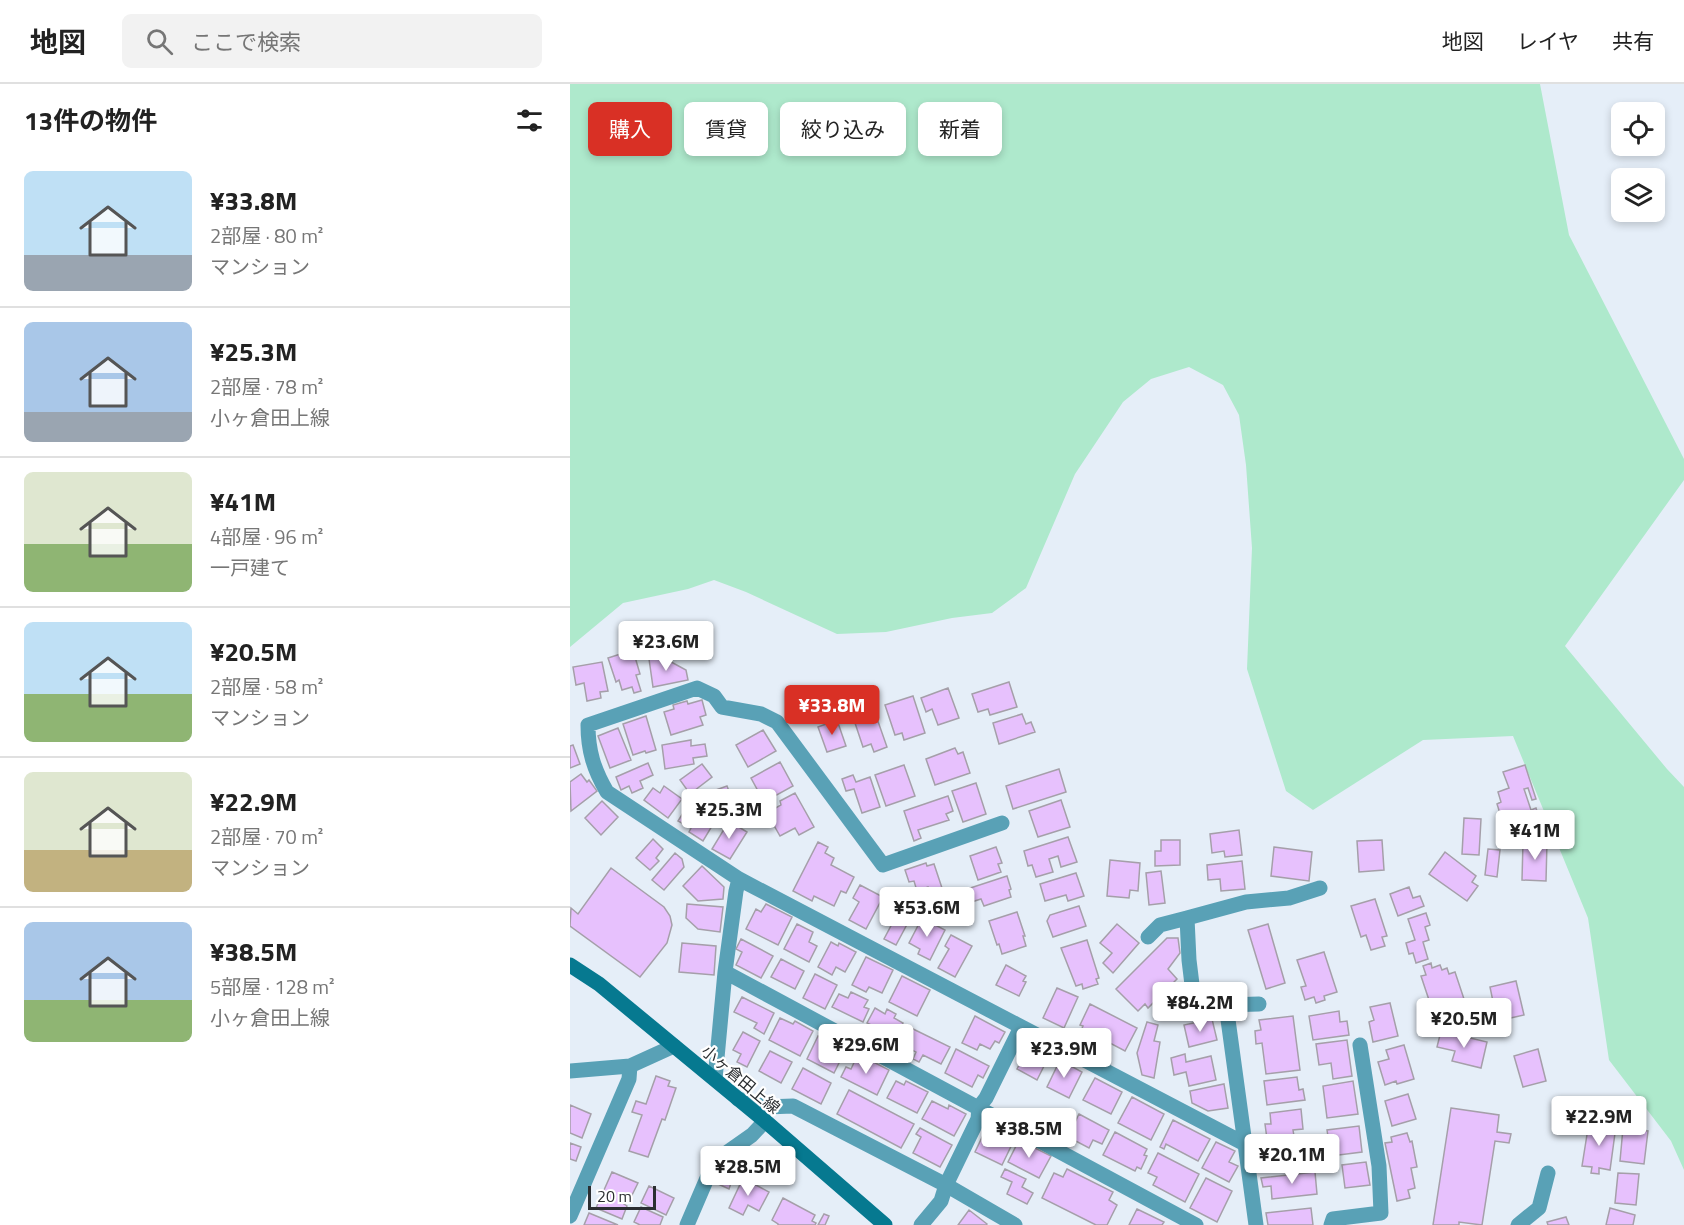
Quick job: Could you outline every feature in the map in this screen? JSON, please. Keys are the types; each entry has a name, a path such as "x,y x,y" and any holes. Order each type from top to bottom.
{"main road":[{"name":"小ヶ倉田上線","path":"570,965 599,984 715,1079 885,1225"}],"street":[{"path":"1002,824 883,865 777,722 761,714 723,707 714,696 697,688 588,725 591,759 597,776 607,792 739,879 1245,1144"},
{"path":"715,1079 725,972 739,879"},
{"path":"1148,937 1160,925 1246,902 1289,898 1320,888"},
{"path":"1187,918 1194,1001 1209,1005 1259,1004"},
{"path":"725,972 1196,1225"},
{"path":"1226,1005 1256,1225"},
{"path":"921,1225 941,1201 946,1185 978,1119 979,1107 986,1098 1021,1027"},
{"path":"570,1071 630,1066 674,1046"},
{"path":"1331,1225 1333,1219 1381,1214 1379,1166 1360,1046"},
{"path":"570,1216 629,1079 630,1066"},
{"path":"735,1098 766,1107 793,1106 946,1185 1015,1225"},
{"path":"687,1225 711,1169 725,1154 752,1135 765,1121"},
{"path":"1518,1225 1539,1208 1548,1173"}],"green space":[{"path":"570,84 1540,84 1569,235 1684,459 1684,480 1565,646 1684,787 1684,1170 1671,1141 1609,1060 1588,918 1513,736 1423,740 1313,810 1286,791 1247,669 1252,548 1246,465 1239,415 1223,385 1189,367 1151,379 1123,402 1075,474 1026,588 992,613 952,618 886,632 837,634 746,592 714,580 688,589 623,603 570,647"}],"building":[{"path":"633,650 640,674 636,675 641,691 634,693 632,687 622,690 619,680 616,682 608,658"},
{"path":"662,657 686,670 688,680 653,687 649,659"},
{"path":"602,662 608,691 600,692 601,698 587,701 584,683 576,685 573,667"},
{"path":"1009,682 1017,707 990,715 988,709 978,712 972,694"},
{"path":"948,688 959,718 938,725 932,709 926,712 921,698"},
{"path":"913,696 925,733 904,740 902,733 895,735 885,705"},
{"path":"702,700 706,715 700,717 703,725 671,735 664,712 674,709 673,705"},
{"path":"874,710 887,747 874,752 871,744 863,747 853,717"},
{"path":"1022,714 1026,724 1031,722 1035,732 999,744 993,723"},
{"path":"646,716 656,750 633,755 623,724"},
{"path":"837,720 846,746 827,752 818,727"},
{"path":"618,728 631,760 610,768 598,736"},
{"path":"763,730 776,751 748,767 736,745"},
{"path":"691,740 691,746 705,744 707,756 693,758 694,764 665,769 662,745"},
{"path":"573,745 580,764 570,768 570,746"},
{"path":"955,748 958,754 963,752 970,773 935,785 926,759"},
{"path":"780,762 793,786 764,802 751,778"},
{"path":"648,763 653,775 640,781 643,788 632,793 629,786 621,790 616,777"},
{"path":"702,764 712,777 690,794 680,780"},
{"path":"904,765 915,796 886,806 875,775"},
{"path":"1525,765 1536,799 1532,800 1528,788 1524,789 1531,810 1536,808 1540,821 1503,833 1499,821 1502,820 1497,804 1501,802 1498,792 1509,788 1503,772"},
{"path":"1059,769 1066,792 1013,809 1006,786"},
{"path":"581,774 597,791 571,811 570,782"},
{"path":"853,775 856,782 870,777 880,807 862,813 854,789 846,791 842,779"},
{"path":"976,783 986,814 963,822 952,791"},
{"path":"664,786 682,799 668,818 644,800 653,788 660,793"},
{"path":"727,786 738,815 719,822 716,814 710,816 702,795"},
{"path":"795,793 814,827 799,835 795,828 780,836 767,813 781,805 780,801"},
{"path":"948,796 953,811 946,814 949,820 918,830 921,838 914,841 904,811"},
{"path":"1061,800 1070,827 1038,837 1029,811"},
{"path":"602,801 618,817 601,835 585,818"},
{"path":"688,805 697,810 694,815 712,826 703,841 689,832 691,828 678,821"},
{"path":"1464,818 1481,819 1479,855 1462,854"},
{"path":"729,821 747,832 730,859 712,849"},
{"path":"1239,830 1242,855 1225,857 1224,851 1212,853 1210,834"},
{"path":"1068,837 1077,862 1061,867 1058,856 1049,859 1053,872 1036,877 1032,865 1028,866 1024,851"},
{"path":"653,839 663,849 656,858 659,861 650,870 636,858"},
{"path":"1161,840 1180,840 1180,865 1155,866 1155,851 1161,851"},
{"path":"1382,840 1384,870 1359,872 1357,841"},
{"path":"818,842 828,847 825,853 834,858 831,865 854,877 846,893 841,891 834,906 814,896 812,901 793,891"},
{"path":"1523,842 1547,842 1546,881 1522,880"},
{"path":"996,847 1002,863 998,864 1001,872 978,880 970,856"},
{"path":"1274,847 1312,852 1309,881 1271,876"},
{"path":"1488,849 1500,850 1497,877 1485,875"},
{"path":"1445,852 1476,876 1472,882 1478,886 1467,901 1429,874"},
{"path":"675,853 682,859 684,867 664,890 652,880"},
{"path":"1110,860 1140,863 1138,891 1130,890 1129,898 1107,896"},
{"path":"1242,861 1245,889 1221,891 1220,879 1208,880 1207,865"},
{"path":"926,863 927,866 934,864 943,891 930,895 928,887 917,891 914,881 909,882 905,870"},
{"path":"702,866 724,887 723,899 698,901 683,886"},
{"path":"611,868 664,907 670,916 672,925 667,943 640,977 570,926 571,908 578,914"},
{"path":"1161,871 1165,903 1149,905 1146,873"},
{"path":"1076,873 1084,896 1068,901 1066,895 1045,901 1040,884"},
{"path":"1007,876 1011,897 984,906 981,899 959,906 955,893"},
{"path":"860,885 883,897 866,929 849,920 859,902 853,898"},
{"path":"1409,887 1413,898 1420,896 1424,906 1398,916 1390,894"},
{"path":"1375,899 1387,936 1382,937 1385,946 1371,950 1366,935 1361,937 1351,906"},
{"path":"687,904 723,907 720,932 698,929 686,918"},
{"path":"766,904 792,917 778,945 746,929 756,909 761,912"},
{"path":"891,904 912,915 896,945 884,939 894,920 885,915"},
{"path":"1079,906 1086,926 1053,937 1047,921 1050,915"},
{"path":"1017,912 1026,946 1002,954 989,921"},
{"path":"1426,913 1430,925 1425,927 1429,940 1423,942 1428,959 1416,963 1413,953 1409,954 1406,943 1415,940 1408,919"},
{"path":"922,918 945,930 930,960 918,954 920,949 909,943"},
{"path":"797,924 813,932 809,942 817,946 809,962 784,949"},
{"path":"1117,924 1139,943 1113,973 1103,963 1112,953 1100,943"},
{"path":"1268,924 1285,983 1266,989 1248,930"},
{"path":"951,935 972,946 955,977 938,968 949,949 945,946"},
{"path":"1167,938 1178,938 1180,953 1168,969 1177,979 1148,1008 1145,1004 1138,1011 1116,989"},
{"path":"741,939 773,956 761,978 736,965 742,952 736,949"},
{"path":"1087,940 1099,978 1096,979 1098,984 1083,989 1082,984 1076,986 1061,948"},
{"path":"831,942 838,946 839,943 856,952 845,972 836,967 832,975 818,967"},
{"path":"682,943 716,946 714,975 679,972"},
{"path":"1324,952 1337,992 1324,996 1325,1000 1316,1003 1314,997 1305,1000 1301,987 1306,986 1297,960"},
{"path":"866,957 893,970 882,993 869,987 866,992 852,985"},
{"path":"781,959 804,971 795,989 771,977"},
{"path":"1431,963 1432,968 1440,965 1442,970 1447,968 1449,974 1455,972 1467,1008 1439,1017 1436,1008 1432,1009 1421,976 1426,975 1423,966"},
{"path":"1006,965 1026,976 1023,981 1026,982 1019,996 996,985"},
{"path":"815,974 837,985 825,1009 803,998"},
{"path":"902,976 930,990 917,1016 889,1002"},
{"path":"1516,981 1524,1015 1497,1021 1490,987"},
{"path":"1057,988 1078,997 1064,1028 1043,1018"},
{"path":"851,992 868,1000 864,1007 869,1009 863,1022 832,1007 839,994 848,998"},
{"path":"742,997 774,1013 764,1034 754,1028 757,1023 734,1012"},
{"path":"1390,1003 1398,1036 1373,1042 1369,1022 1374,1020 1370,1007"},
{"path":"1090,1004 1137,1028 1125,1051 1106,1041 1109,1035 1098,1030 1094,1038 1081,1031 1083,1026 1080,1025"},
{"path":"875,1008 885,1014 887,1009 896,1014 894,1018 903,1023 892,1044 878,1037 882,1030 867,1023"},
{"path":"1339,1011 1340,1022 1347,1021 1349,1035 1313,1040 1309,1016"},
{"path":"975,1016 1005,1032 999,1043 995,1041 990,1049 980,1044 977,1050 962,1043"},
{"path":"1293,1016 1300,1070 1266,1074 1262,1043 1256,1044 1255,1031 1261,1030 1259,1020"},
{"path":"780,1018 793,1024 795,1021 813,1031 800,1056 769,1040"},
{"path":"1212,1019 1217,1040 1189,1047 1184,1025"},
{"path":"1147,1022 1158,1025 1154,1041 1160,1042 1154,1078 1142,1075 1137,1053"},
{"path":"907,1026 950,1047 941,1064 923,1055 919,1062 913,1059 916,1052 898,1043"},
{"path":"1441,1031 1487,1042 1481,1068 1452,1061 1455,1051 1437,1047"},
{"path":"743,1032 760,1041 747,1067 737,1062 741,1054 733,1050"},
{"path":"818,1036 845,1051 834,1073 807,1059"},
{"path":"1347,1040 1352,1076 1333,1079 1331,1063 1319,1065 1316,1044"},
{"path":"1031,1042 1051,1052 1037,1080 1017,1069"},
{"path":"1404,1045 1414,1079 1385,1085 1378,1062 1389,1059 1386,1050"},
{"path":"956,1049 989,1066 983,1078 978,1075 972,1087 945,1073"},
{"path":"1538,1049 1546,1081 1523,1087 1514,1056"},
{"path":"770,1051 792,1062 781,1083 759,1071"},
{"path":"858,1054 889,1070 877,1095 841,1077 846,1067 851,1069"},
{"path":"1185,1054 1186,1062 1211,1056 1216,1080 1189,1086 1186,1072 1174,1075 1171,1058"},
{"path":"1060,1060 1082,1072 1069,1098 1047,1087"},
{"path":"803,1068 831,1083 821,1104 792,1089"},
{"path":"656,1076 670,1081 668,1086 676,1088 665,1120 662,1119 648,1157 629,1151 642,1115 632,1112 636,1101 646,1104"},
{"path":"1297,1077 1299,1090 1303,1089 1305,1100 1267,1105 1264,1081"},
{"path":"1095,1078 1122,1092 1111,1114 1083,1100"},
{"path":"896,1081 904,1085 906,1081 928,1092 917,1113 887,1098"},
{"path":"1353,1081 1358,1114 1327,1118 1323,1086"},
{"path":"1224,1084 1228,1108 1208,1111 1192,1103 1190,1091"},
{"path":"849,1090 914,1124 901,1148 837,1114"},
{"path":"1408,1094 1416,1119 1392,1126 1385,1101"},
{"path":"1132,1097 1164,1114 1151,1140 1118,1123"},
{"path":"932,1101 948,1109 949,1105 966,1114 954,1136 922,1119"},
{"path":"570,1105 591,1114 582,1138 570,1133"},
{"path":"1451,1108 1499,1115 1497,1132 1511,1134 1509,1143 1495,1141 1482,1225 1459,1222 1459,1225 1433,1225"},
{"path":"1301,1109 1303,1129 1293,1130 1294,1136 1267,1139 1265,1124 1271,1124 1270,1113"},
{"path":"1079,1114 1109,1130 1102,1144 1093,1140 1089,1148 1068,1137"},
{"path":"1173,1120 1210,1139 1198,1161 1166,1144 1164,1149 1160,1147"},
{"path":"1589,1122 1616,1126 1610,1170 1599,1168 1599,1174 1591,1173 1592,1167 1582,1166"},
{"path":"1359,1126 1362,1152 1331,1156 1327,1130"},
{"path":"920,1128 952,1145 940,1167 913,1153 921,1137 916,1134"},
{"path":"1623,1128 1648,1131 1644,1164 1620,1161"},
{"path":"986,1129 1000,1136 1002,1131 1015,1138 1002,1165 975,1152"},
{"path":"1115,1132 1147,1149 1144,1155 1147,1156 1141,1169 1137,1167 1135,1171 1103,1155"},
{"path":"1407,1133 1410,1142 1412,1141 1417,1167 1411,1168 1415,1188 1408,1190 1410,1198 1397,1201 1385,1143 1392,1142 1391,1137"},
{"path":"1019,1140 1051,1156 1039,1178 1008,1162"},
{"path":"1216,1142 1235,1151 1229,1162 1238,1166 1229,1182 1202,1168"},
{"path":"570,1143 581,1147 576,1161 570,1159"},
{"path":"1303,1143 1306,1164 1267,1169 1265,1153 1258,1154 1257,1148"},
{"path":"1158,1153 1199,1174 1185,1202 1153,1185 1157,1177 1148,1173"},
{"path":"751,1154 751,1168 740,1168 740,1155"},
{"path":"762,1154 771,1164 767,1168 758,1158"},
{"path":"1366,1162 1370,1185 1345,1188 1342,1165"},
{"path":"727,1165 736,1168 729,1189 716,1183"},
{"path":"1005,1169 1026,1179 1022,1187 1033,1193 1027,1204 1007,1194 1012,1182 1001,1177"},
{"path":"1067,1169 1113,1192 1109,1200 1117,1205 1107,1225 1096,1225 1042,1198 1054,1173 1063,1177"},
{"path":"612,1172 638,1183 624,1204 627,1206 622,1219 596,1208"},
{"path":"1315,1172 1317,1194 1272,1199 1271,1186 1263,1187 1261,1178"},
{"path":"1618,1173 1639,1174 1636,1205 1615,1203"},
{"path":"743,1178 769,1192 759,1211 748,1205 743,1215 729,1208"},
{"path":"1206,1178 1232,1191 1217,1222 1190,1208"},
{"path":"649,1186 674,1198 666,1215 641,1203"},
{"path":"783,1198 815,1215 812,1221 816,1223 815,1225 778,1225 772,1220"},
{"path":"641,1207 663,1217 660,1225 640,1225 634,1222"},
{"path":"1311,1208 1313,1225 1268,1225 1266,1213"},
{"path":"1610,1208 1635,1215 1633,1225 1606,1225"},
{"path":"1137,1209 1164,1222 1162,1225 1129,1225"},
{"path":"969,1210 987,1224 958,1225"},
{"path":"589,1213 618,1225 584,1225"},
{"path":"824,1214 829,1216 825,1225 818,1225"},
{"path":"1566,1217 1569,1225 1548,1225 1547,1222"}]}
